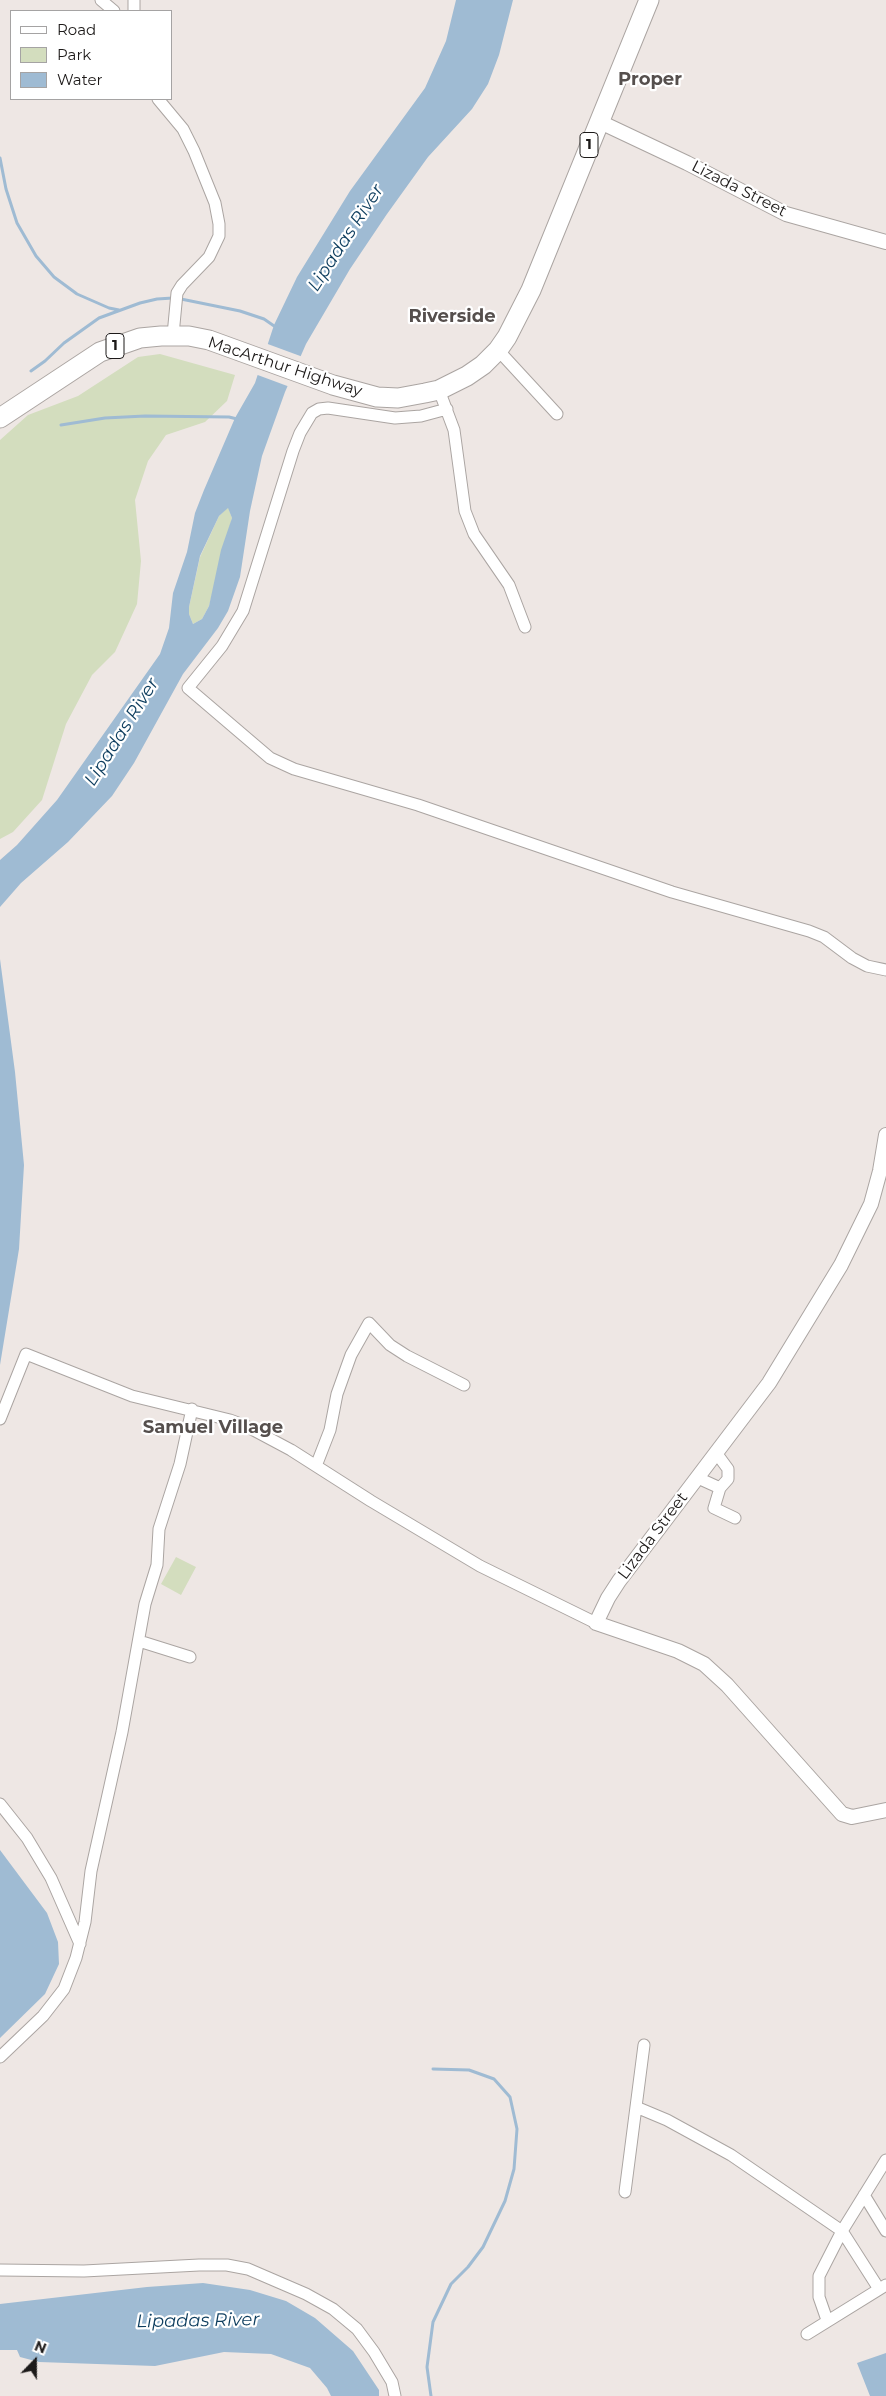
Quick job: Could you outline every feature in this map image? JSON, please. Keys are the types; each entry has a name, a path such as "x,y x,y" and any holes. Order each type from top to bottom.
{"highway":[{"name":"MacArthur Highway","path":"0,418 100,352 140,338 173,335 209,340 333,385 377,396 398,398 439,390 467,376 483,365 498,350 531,290 598,121 649,0"}],"street":[{"path":"101,0 113,10"},
{"path":"159,100 183,129 194,151 215,203 219,224 219,236 209,257 182,285 177,294 173,335"},
{"name":"Lizada Street","path":"598,121 687,162 786,214 886,242"},
{"path":"498,350 558,414"},
{"path":"439,390 454,430 465,511 474,534 509,585 525,628"},
{"path":"447,409 421,416 396,418 328,408 319,409 312,413 300,433 293,451 243,611 222,646 188,688 261,751 281,764 427,808 672,892 809,931 824,937 852,958 867,966 886,970"},
{"name":"Lizada Street","path":"596,1623 619,1581 769,1383 857,1235 871,1204 880,1171 886,1134"},
{"path":"316,1466 330,1430 337,1394 351,1355 369,1323 390,1345 406,1356 464,1384"},
{"path":"0,1419 26,1354 132,1396 192,1409 246,1426 316,1466 480,1566 596,1623 678,1651 704,1664 727,1685 842,1814 852,1817 886,1810"},
{"path":"0,2057 44,2016 64,1989 71,1975 80,1944 88,1903 91,1871 109,1794 145,1604 157,1566 159,1528 180,1464 192,1409"},
{"path":"717,1454 728,1469 728,1479 720,1488 714,1508 735,1518"},
{"path":"698,1478 720,1488"},
{"path":"139,1641 190,1657"},
{"path":"0,1804 27,1838 51,1878 80,1944"},
{"path":"625,2192 644,2045"},
{"path":"636,2107 666,2120 730,2155 842,2231 882,2287 807,2334"},
{"path":"828,2320 819,2297 819,2276 842,2231 885,2163"},
{"path":"864,2195 886,2230"},
{"path":"0,2270 84,2271 199,2265 227,2265 248,2269 306,2294 333,2309 357,2329 374,2352 392,2382 395,2396"}],"green space":[{"path":"160,354 235,375 227,401 205,422 166,435 148,461 135,500 141,561 137,604 115,652 92,675 66,724 42,800 13,832 0,839 0,440 28,415 78,396 138,357"},
{"path":"228,507 232,518 209,606 202,619 193,624 189,614 189,607 200,557 219,516"},
{"path":"176,1557 196,1567 181,1595 161,1584"}],"water":[{"name":"Lipadas River","path":"456,0 513,0 499,55 488,84 472,109 428,157 387,214 350,269 306,344 285,392 262,456 250,511 240,577 228,611 218,628 183,674 134,763 112,796 68,842 21,883 0,907 0,860 17,845 57,800 160,654 169,628 173,593 187,552 195,513 235,418 255,383 274,325 297,277 350,191 425,88 446,41","holes":["228,508 232,518 221,550 209,606 202,619 193,624 189,614 189,607 200,556 219,516"]},
{"path":"0,959 15,1072 24,1165 19,1249 0,1365"},
{"path":"0,1850 47,1913 58,1942 59,1964 45,1994 0,2038"},
{"name":"Lipadas River","path":"203,2283 250,2290 286,2301 315,2318 353,2351 379,2390 379,2396 331,2396 327,2388 310,2368 271,2354 224,2352 155,2366 39,2362 20,2357 17,2350 0,2350 0,2304 147,2287"},
{"path":"886,2353 886,2396 870,2396 857,2363"}],"pier":[{"path":"265,343 303,357 290,387 255,374"}],"waterway":[{"path":"0,158 6,189 17,223 36,256 54,277 77,294 109,308 119,310"},
{"path":"31,371 64,343 99,318 140,303 173,298"},
{"path":"181,299 240,311 264,319 277,328"},
{"path":"61,425 105,418 145,416 229,417 237,419"},
{"path":"431,2396 427,2367 433,2322 451,2284 468,2267 483,2247 505,2201 514,2169 517,2129 510,2097 494,2079 469,2070 433,2069"}],"district":[{"name":"Proper","path":"650,80"},
{"name":"Riverside","path":"452,317"},
{"name":"Samuel Village","path":"213,1428"}]}
